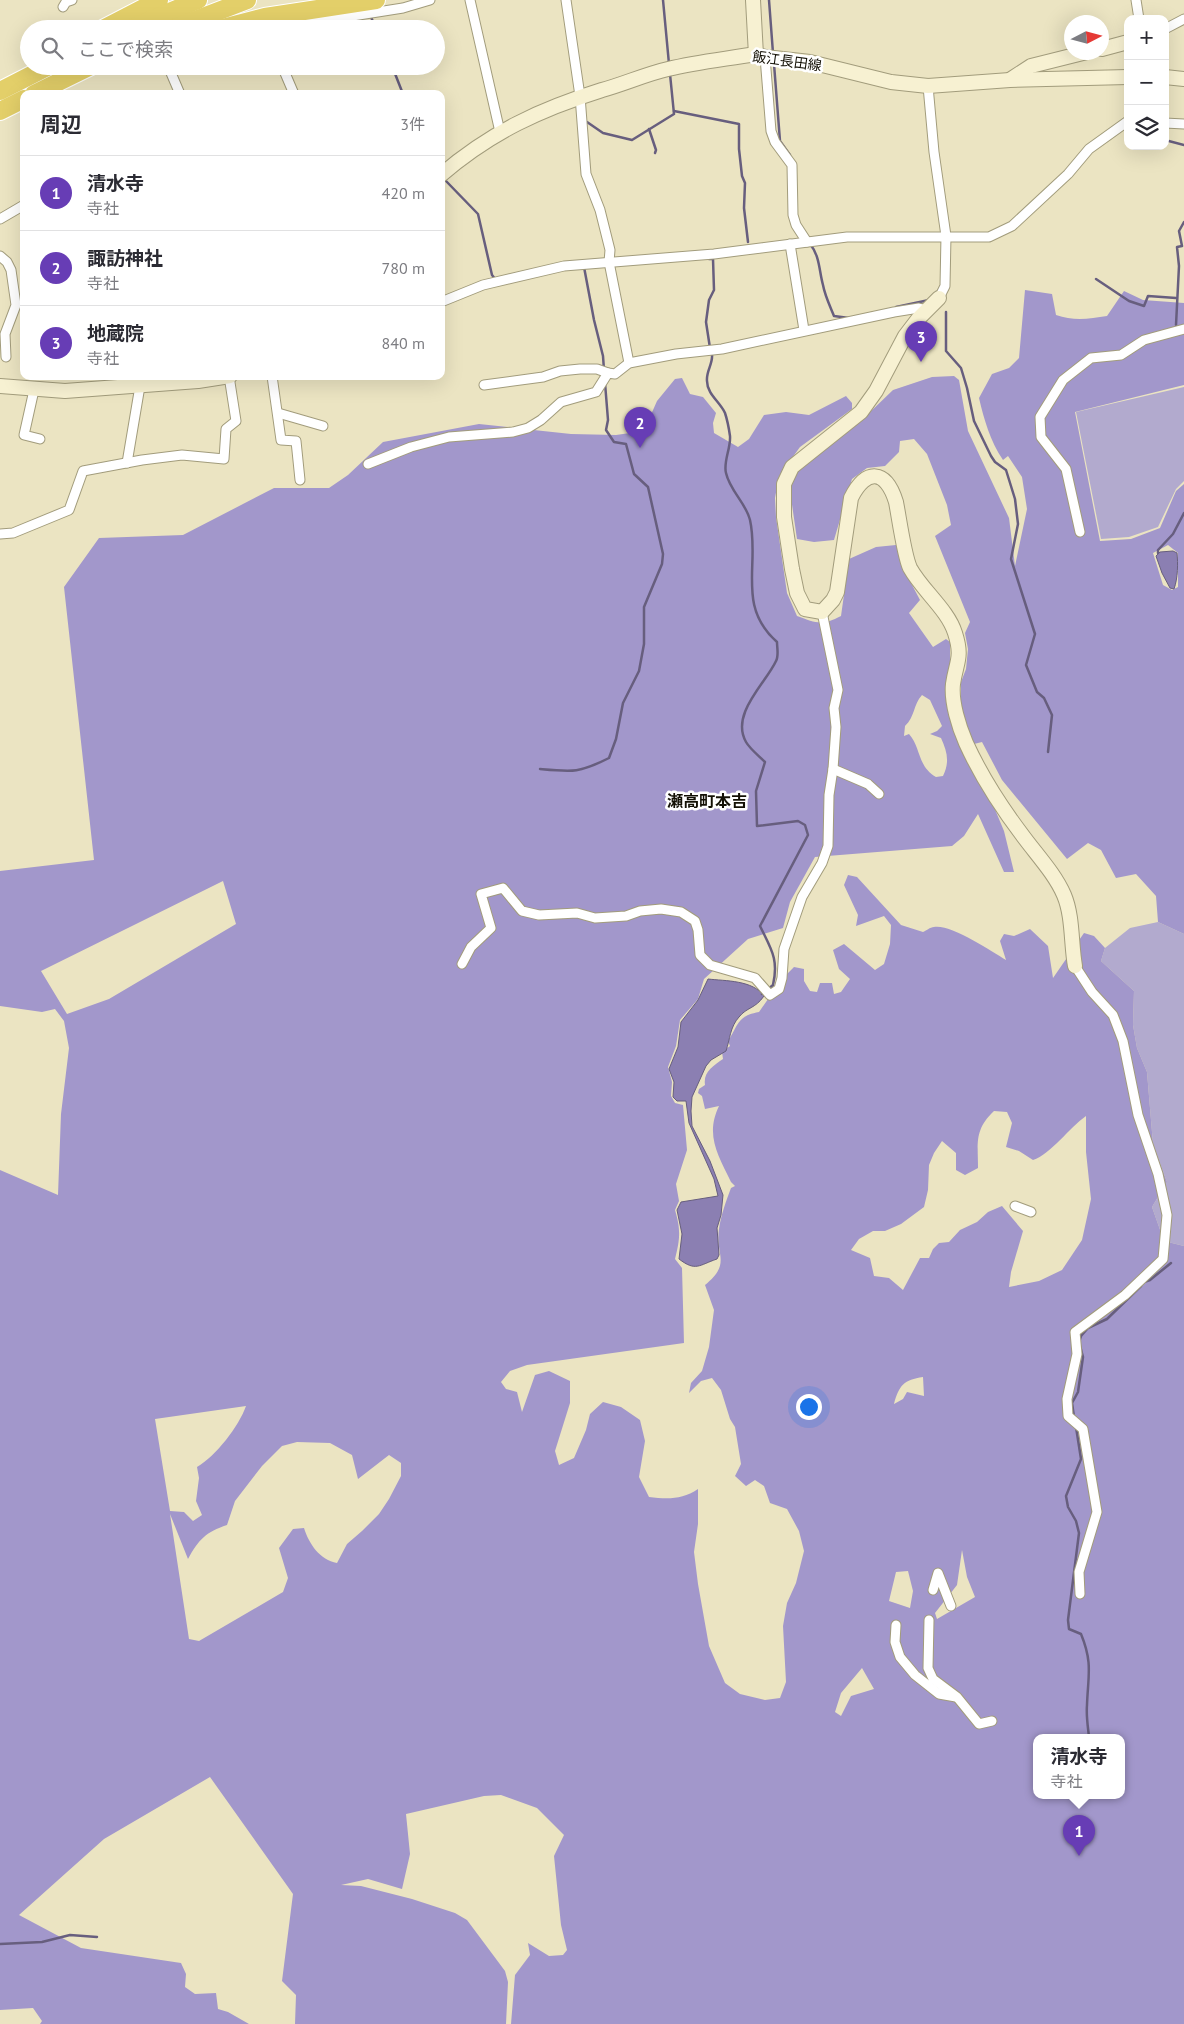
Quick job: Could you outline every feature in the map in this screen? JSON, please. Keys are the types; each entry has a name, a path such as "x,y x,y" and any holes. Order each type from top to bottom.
{"highway":[{"path":"121,20 160,0"},
{"path":"150,20 198,0"},
{"path":"195,20 247,0"},
{"path":"254,20 376,0"},
{"path":"0,86 20,75"},
{"path":"0,91 31,75"},
{"path":"42,90 73,75"},
{"path":"0,111 20,101"}],"street":[{"path":"63,7 66,2 72,0"},
{"path":"327,20 403,8 430,0"},
{"path":"470,0 500,132"},
{"path":"566,0 580,96 586,174 600,210 610,250 609,262 629,362"},
{"path":"753,0 771,131 775,142 792,165 792,203 794,215 796,225 807,242"},
{"path":"1136,0 1138,15"},
{"path":"1169,27 1184,19"},
{"path":"1109,47 1124,43"},
{"name":"飯江長田線","path":"445,171 500,132 549,108 580,96 666,69 761,56 810,62 891,82 928,86 1010,80 1124,76"},
{"path":"1010,80 1031,66 1064,58"},
{"path":"172,75 178,90"},
{"path":"286,75 292,90"},
{"path":"1169,78 1184,79"},
{"path":"822,612 805,609 797,593 784,518 784,484 792,467 852,420 870,402 905,336 939,298 944,286 946,236 934,152 928,86"},
{"path":"445,300 483,285 564,266 714,254 847,237 990,236 1012,226 1068,174 1089,149 1124,121"},
{"path":"1169,123 1184,124"},
{"path":"0,219 20,207"},
{"path":"790,244 804,330"},
{"path":"0,256 7,262 11,270 16,305 4,334 6,357"},
{"path":"484,385 543,377 560,371 580,369 597,369 615,374 629,362 722,349 894,312 919,308 927,310"},
{"path":"1080,532 1066,469 1041,438 1040,417 1063,380 1091,358 1121,356 1144,340 1184,329"},
{"path":"368,464 411,447 449,438 513,432 528,428 548,415 561,402 596,392 608,373"},
{"path":"0,386 65,392 194,380"},
{"path":"0,534 14,533 68,510 82,471 182,455 224,459 226,430 236,421 231,380"},
{"path":"273,380 281,440 296,441 300,480"},
{"path":"127,463 140,386"},
{"path":"34,390 24,435 40,439"},
{"path":"278,413 323,426"},
{"path":"822,612 833,600 837,592 851,498 858,484 866,478 872,476 880,477 893,492 909,566 955,631 960,651 953,685 956,712 965,741 983,778 1057,882 1065,897 1074,966 1092,992 1113,1015 1123,1041 1138,1115 1158,1174 1167,1215 1163,1259 1125,1295 1075,1332 1077,1354 1068,1399 1068,1416 1083,1429 1097,1512 1079,1572 1080,1594"},
{"path":"462,964 471,947 492,928 481,894 503,888 522,911 539,915 577,913 595,918 626,916 640,911 661,909 681,912 695,921 698,930 700,955 710,965 756,978 770,995 779,989 784,949 802,898 822,863 828,846 836,727 834,708 838,690 822,612"},
{"path":"833,769 868,784 879,794"},
{"path":"1015,1206 1032,1212"},
{"path":"933,1590 938,1573 951,1606"},
{"path":"929,1620 928,1668 933,1679 957,1697 979,1724 992,1721"},
{"path":"896,1625 895,1642 900,1657 915,1675 939,1694 957,1697"}],"shaded area":[{"path":"1025,290 1052,294 1056,315 1075,319 1107,316 1124,291 1143,300 1184,303 1184,385 1075,412 1100,541 1131,539 1160,528 1176,491 1184,484 1184,934 1158,922 1156,896 1136,874 1116,878 1101,850 1088,843 1067,859 1002,780 982,742 974,744 961,711 961,682 966,669 968,649 965,633 970,622 935,536 951,525 947,505 927,454 914,439 900,441 899,452 885,466 867,468 852,479 834,540 814,542 797,539 789,484 799,468 867,415 893,390 932,377 954,376 959,380 968,431 1009,518 1015,566 1027,509 1022,477 1008,456 1003,460 998,453 988,430 979,398 992,374 1009,368 1019,358","holes":["1168,545 1178,553 1178,587 1172,590 1163,585 1153,553"]},
{"path":"682,378 690,394 703,397 716,413 713,423 714,433 738,447 749,439 764,415 786,412 809,415 846,396 852,403 852,409 800,447 779,476 775,498 776,517 787,593 797,616 824,622 841,616 849,559 876,547 896,545 902,566 920,600 909,613 933,647 946,639 950,642 950,670 947,694 1004,831 1014,872 1004,872 978,814 964,836 952,846 815,857 790,902 783,928 748,939 704,979 698,999 680,1020 676,1046 668,1067 672,1082 671,1096 675,1103 683,1105 687,1150 676,1184 679,1201 675,1210 679,1234 675,1259 682,1268 684,1343 527,1365 510,1371 501,1382 506,1389 517,1392 522,1412 535,1375 549,1371 570,1381 570,1403 555,1451 559,1465 574,1458 586,1430 590,1414 603,1402 621,1407 640,1420 645,1441 639,1477 649,1497 674,1498 692,1493 698,1489 698,1524 694,1552 698,1584 709,1646 725,1683 740,1694 765,1700 780,1698 786,1682 783,1626 787,1603 796,1583 804,1551 799,1531 787,1509 770,1503 764,1486 755,1480 746,1486 735,1476 741,1464 735,1427 730,1419 721,1390 712,1378 701,1381 689,1393 691,1383 702,1371 709,1347 714,1310 705,1285 718,1271 721,1258 718,1238 720,1224 731,1188 735,1186 731,1182 718,1154 713,1136 715,1116 719,1106 705,1109 702,1096 698,1093 699,1089 705,1085 709,1070 723,1059 722,1052 730,1046 728,1041 742,1018 759,1012 782,979 794,967 804,969 804,981 810,991 817,992 820,983 832,983 834,994 841,992 850,979 839,969 833,950 844,944 875,970 884,964 890,944 891,925 884,916 856,926 858,915 844,885 848,875 857,877 901,925 923,932 934,927 950,930 971,939 1006,960 1000,941 1004,934 1014,936 1030,929 1048,946 1053,978 1084,933 1094,936 1105,948 1101,961 1134,991 1133,1025 1137,1048 1147,1072 1153,1144 1167,1182 1152,1207 1164,1241 1184,1246 1184,2024 511,2024 515,1975 530,1955 528,1943 549,1956 563,1955 567,1950 561,1925 554,1856 564,1835 537,1808 501,1795 484,1796 406,1814 410,1854 402,1889 368,1879 341,1885 361,1886 412,1899 455,1913 467,1920 505,1971 508,1982 506,2024 295,2024 296,1995 282,1981 293,1894 210,1777 104,1839 19,1915 81,1948 181,1963 186,1974 185,1987 195,1994 216,1993 218,2009 228,2012 249,2024 40,2024 42,2021 33,2008 0,2010 0,1170 58,1195 61,1114 69,1048 64,1021 55,1009 42,1012 0,1006 0,871 94,860 64,587 99,538 183,535 274,488 329,488 348,475 383,442 479,424 571,434 616,435 637,432 646,426 657,401 675,379","holes":["922,695 930,700 942,726 930,734 941,738 945,747 947,761 943,776 936,777 930,773 922,762 913,739 909,734 904,736 905,726 911,719","223,881 236,924 109,999 67,1014 41,971","994,1111 1007,1112 1012,1123 1006,1147 1019,1151 1033,1160 1053,1147 1086,1116 1086,1152 1091,1199 1082,1240 1062,1270 1039,1281 1009,1287 1011,1272 1023,1231 1002,1206 988,1212 977,1222 960,1230 949,1242 939,1243 933,1249 929,1258 920,1258 903,1290 889,1278 874,1276 870,1258 851,1250 859,1239 873,1231 885,1231 901,1224 924,1207 928,1190 929,1165 942,1141 956,1153 956,1170 965,1175 978,1168 980,1131","923,1377 924,1396 907,1392 903,1399 894,1404 900,1388 911,1380","246,1406 226,1440 212,1456 197,1467 199,1478 196,1501 202,1515 193,1521 184,1512 170,1511 155,1419","297,1442 330,1443 352,1455 358,1479 389,1455 401,1463 401,1476 379,1514 347,1544 337,1563 320,1555 309,1540 304,1528 293,1529 279,1548 288,1578 283,1592 199,1641 189,1639 170,1514 188,1559 204,1537 214,1530 227,1525 235,1501 262,1466 282,1446","962,1550 967,1577 975,1597 937,1619 935,1613 957,1585","908,1571 913,1591 910,1608 889,1601 896,1572","862,1668 874,1689 851,1696 841,1716 835,1712 841,1693"]},
{"path":"1184,387 1184,481 1176,489 1158,527 1129,537 1101,539 1076,412"},
{"path":"1173,551 1177,553 1178,561 1174,589 1170,588 1156,556 1160,552"},
{"path":"1158,922 1184,934 1184,1246 1164,1241 1152,1207 1167,1182 1153,1144 1147,1072 1137,1048 1133,1025 1134,991 1101,961 1105,948 1130,928"},
{"path":"708,979 746,984 764,996 736,1021 726,1051 711,1060 706,1066 692,1097 692,1126 710,1161 723,1195 721,1215 717,1228 719,1255 717,1259 694,1266 679,1259 682,1234 677,1210 681,1202 718,1196 714,1179 689,1123 686,1101 677,1101 673,1097 674,1082 669,1069 678,1047 681,1022 698,1000"}],"waterway":[{"path":"663,0 669,64"},
{"path":"769,0 773,53"},
{"path":"774,64 780,141 790,155"},
{"path":"587,122 603,133 632,140 674,114 670,74"},
{"path":"396,75 401,90"},
{"path":"674,111 739,124 739,149 742,176 745,183 744,208 748,242"},
{"path":"649,129 656,150 655,153"},
{"path":"1169,141 1184,145"},
{"path":"445,180 478,214 492,275 496,280"},
{"path":"1176,325 1179,266 1177,247 1182,246 1179,231 1184,222"},
{"path":"810,244 817,259 825,293 834,316 849,318"},
{"path":"709,259 713,259 714,290 709,300 706,322 710,348"},
{"path":"584,267 603,356 604,370"},
{"path":"1096,279 1129,301 1144,306 1148,296 1176,298"},
{"path":"896,307 929,300"},
{"path":"946,312 946,351 961,368 974,421 991,456 995,462 1006,470 1015,499 1018,524 1011,559 1035,634 1026,665 1037,692 1044,698 1052,715 1048,752"},
{"path":"712,355 707,377 708,386 711,394 725,413 730,436 725,469 731,486 750,520 753,553 753,599 757,614 764,628 777,642 777,659 751,699 743,721 742,731 746,742 765,762 756,791 757,826 798,821 805,825 808,835 760,926 773,954 775,968 773,985 762,994"},
{"path":"540,769 560,771 583,769 609,758 616,739 623,703 639,671 644,644 644,607 662,564 663,554 648,487 634,474 626,444 614,442 606,430 608,420 605,383"},
{"path":"1158,553 1158,550 1173,534 1184,513"},
{"path":"1144,1282 1150,1280 1171,1263"},
{"path":"1074,1417 1072,1403 1078,1392 1083,1357 1079,1342 1081,1336 1088,1328 1107,1319 1141,1286"},
{"path":"1076,1427 1081,1459 1066,1496 1068,1507 1076,1521 1079,1533 1068,1620 1069,1629 1081,1634 1087,1653 1089,1670 1087,1713 1089,1734"},
{"path":"0,1944 42,1942 70,1935 97,1937"}],"place":[{"name":"地蔵院","path":"921,362"},
{"name":"諏訪神社","path":"640,448"},
{"name":"清水寺","path":"1079,1856"}],"district":[{"name":"瀬高町本吉","path":"707,801"}]}
